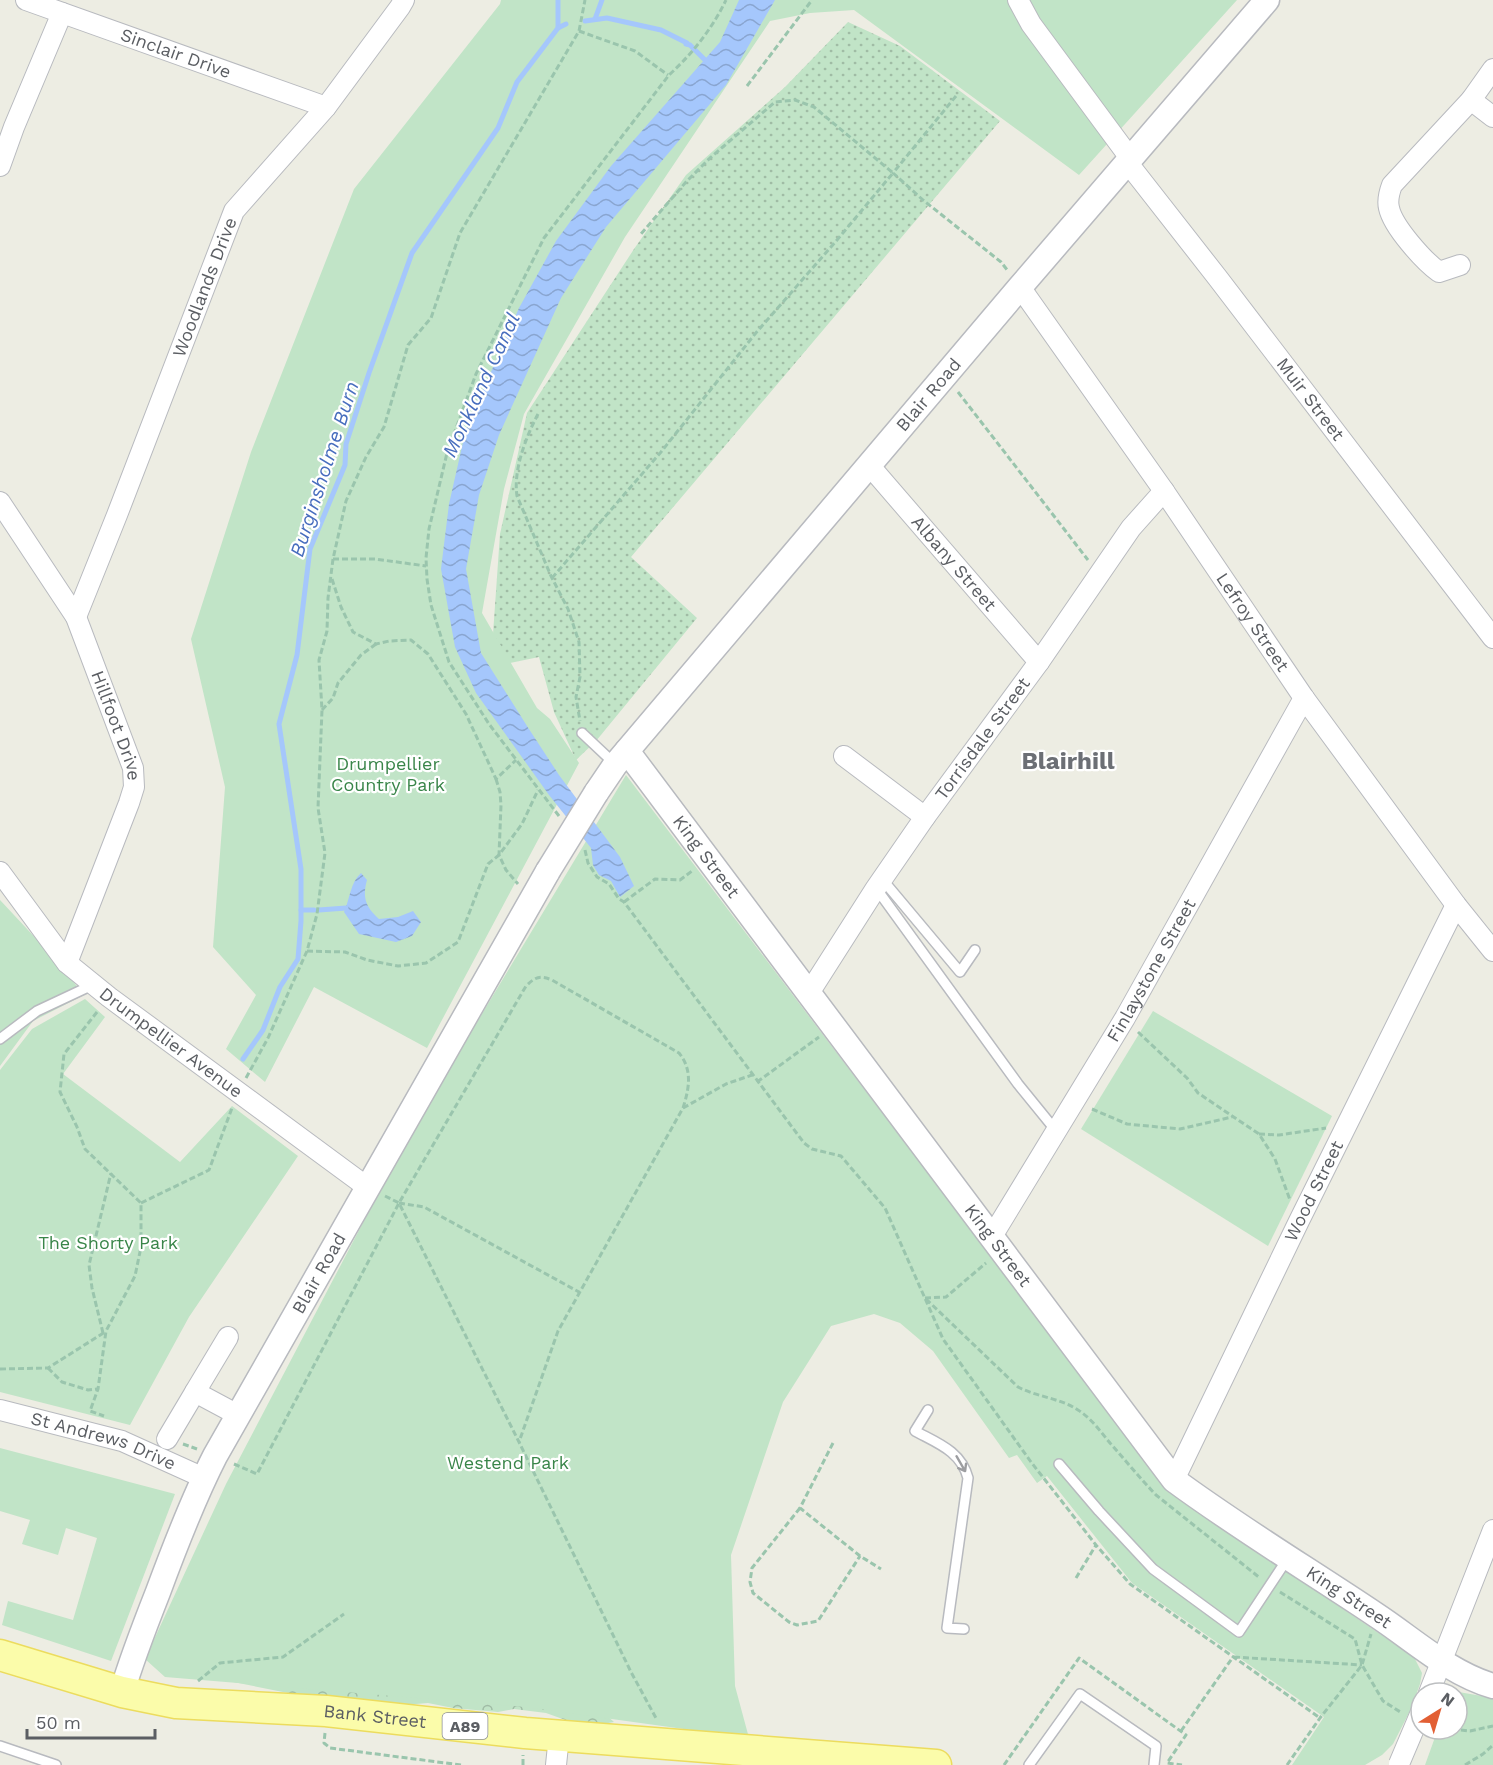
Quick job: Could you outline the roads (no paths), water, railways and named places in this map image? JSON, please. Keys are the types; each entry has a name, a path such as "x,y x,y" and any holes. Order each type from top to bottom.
{"main road":[{"name":"Bank Street","path":"0,1655 122,1692 176,1703 326,1711 559,1736 936,1765"}],"street":[{"name":"Sinclair Drive","path":"26,0 326,107"},
{"name":"Woodlands Drive","path":"76,616 234,211 326,107 404,0"},
{"name":"Muir Street","path":"1018,0 1031,24 1128,160 1493,638"},
{"name":"Blair Road","path":"122,1692 130,1664 160,1586 215,1456 548,871 596,793 621,758 945,375 1267,0"},
{"path":"0,166 62,13"},
{"path":"1460,265 1439,272 1430,265 1393,220 1388,195 1392,185 1471,100 1493,69"},
{"path":"1471,100 1493,117"},
{"name":"Lefroy Street","path":"1020,287 1164,490 1304,698 1456,905 1493,951"},
{"name":"Albany Street","path":"869,465 1039,663"},
{"name":"Torrisdale Street","path":"809,993 925,817 1039,663 1131,528 1164,490"},
{"name":"Hillfoot Drive","path":"0,502 76,616 133,768 134,787 67,963"},
{"name":"Finlaystone Street","path":"996,1244 1074,1101 1125,1018 1304,698"},
{"path":"844,756 925,817"},
{"name":"King Street","path":"621,758 708,859 1174,1480 1376,1615 1436,1677 1460,1674 1493,1686"},
{"name":"Drumpellier Avenue","path":"0,872 67,963 109,997 367,1187"},
{"name":"Wood Street","path":"1174,1480 1299,1221 1456,905"},
{"path":"167,1439 228,1337"},
{"path":"195,1392 238,1415"},
{"name":"St Andrews Drive","path":"0,1410 122,1441 204,1478"},
{"path":"1436,1677 1493,1530"},
{"path":"1399,1764 1409,1735"},
{"path":"556,1765 559,1736"}],"lane":[{"path":"582,733 621,758"},
{"path":"879,884 960,972 975,950"},
{"path":"879,884 1018,1084 1057,1132"},
{"path":"0,1039 37,1011 86,988 91,982"},
{"path":"928,1410 915,1431 948,1448 958,1457 968,1478 946,1628 964,1629"},
{"path":"1059,1464 1153,1569 1239,1632 1288,1558"},
{"path":"1029,1765 1080,1694 1156,1746 1154,1765"},
{"path":"0,1746 56,1765"}],"water":[{"path":"739,0 775,0 726,85 606,227 561,298 499,435 479,495 466,569 481,653 559,775 620,857 634,886 620,897 611,881 599,875 593,865 591,848 549,795 476,693 455,647 441,569 449,504 466,429 519,308 556,241 611,166 720,42"},
{"path":"361,873 367,880 366,902 379,919 398,917 413,911 421,922 412,936 396,942 359,934 344,912 352,886"}],"waterway":[{"path":"558,0 558,28"},
{"path":"595,19 602,0"},
{"name":"Burginsholme Burn","path":"585,21 607,18 661,30 687,43"},
{"name":"Burginsholme Burn","path":"243,1059 263,1030 280,987 298,959 301,869 279,724 297,655 310,549 345,465 346,444 412,253 498,128 517,82 558,28 566,24"},
{"path":"686,44 690,45 708,63"},
{"path":"319,910 346,908"},
{"path":"301,910 314,910"}],"district":[{"name":"Blairhill","path":"1068,761"}],"water label":[{"name":"Monkland Canal","path":"481,385"}],"park label":[{"name":"Drumpellier Country Park","path":"388,774"},
{"name":"The Shorty Park","path":"108,1243"},
{"name":"Westend Park","path":"508,1463"}]}
